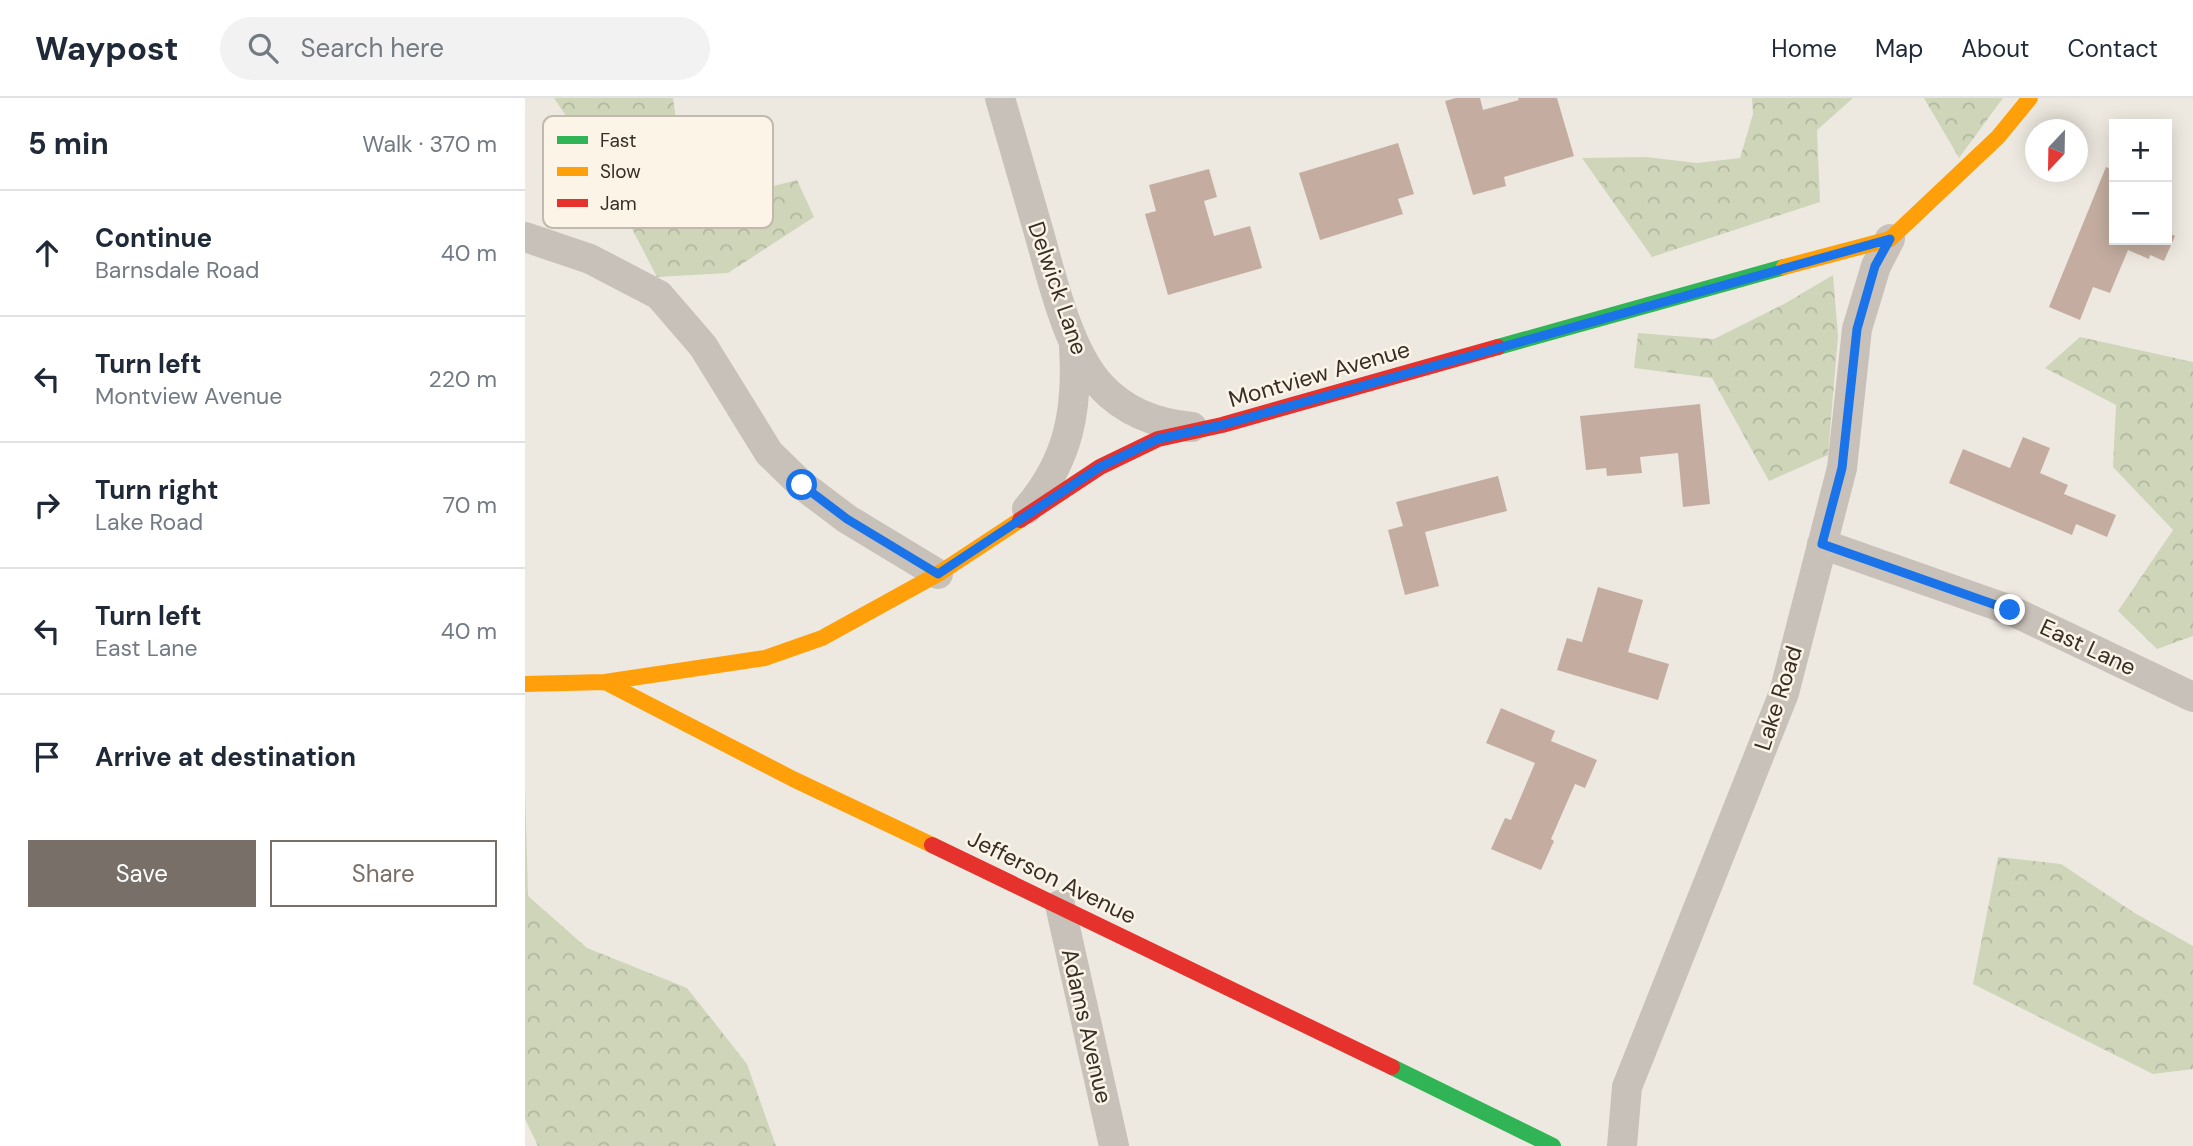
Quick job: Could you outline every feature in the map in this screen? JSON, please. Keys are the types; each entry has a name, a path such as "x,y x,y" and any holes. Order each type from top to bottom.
{"street":[{"name":"Delwick Lane","path":"1000,98 1053,283 1085,365 1101,386 1121,404 1145,417 1171,425 1222,425"},
{"name":"Montview Avenue","path":"605,682 765,658 823,638 938,574 1100,467 1158,439 1222,425 1890,239 1999,137 2030,98"},
{"path":"525,237 590,259 659,295 703,346 769,453 802,485 847,519 938,574"},
{"name":"Lake Road","path":"1622,1146 1627,1087 1784,692 1842,468 1857,329 1875,266 1890,239"},
{"path":"1018,520 1035,500 1057,464 1071,424 1076,382 1073,340"},
{"name":"East Lane","path":"1822,544 2010,610 2193,697"},
{"name":"Jefferson Avenue","path":"525,684 605,682 793,779 1060,905 1553,1146"},
{"name":"Adams Avenue","path":"1060,905 1114,1146"}],"green space":[{"path":"554,98 673,98 676,116 566,116"},
{"path":"1752,98 1853,98 1817,130 1820,202 1652,257 1582,158 1646,157 1697,163 1740,158 1753,114"},
{"path":"1924,98 2003,98 1959,158"},
{"path":"797,180 814,217 728,273 657,277 632,228 773,228 773,186"},
{"path":"1833,275 1838,336 1828,455 1769,481 1712,378 1634,368 1638,333 1714,339 1784,304"},
{"path":"2080,337 2193,362 2193,636 2157,649 2118,611 2173,530 2113,467 2116,405 2045,368"},
{"path":"525,787 528,896 587,948 687,988 747,1064 776,1146 538,1146 525,1119"},
{"path":"1998,857 2061,864 2133,912 2193,946 2193,1069 2153,1074 1973,984"}],"building":[{"path":"1480,98 1483,110 1519,100 1518,98 1557,98 1574,156 1504,177 1506,186 1473,195 1445,101"},
{"path":"1398,143 1414,194 1398,199 1403,214 1320,240 1299,173"},
{"path":"2106,167 2109,168 2109,245 2171,245 2164,261 2150,255 2149,259 2128,250 2110,293 2093,287 2080,320 2049,307"},
{"path":"1209,169 1217,197 1204,201 1214,236 1250,226 1262,268 1168,295 1145,214 1156,211 1149,185"},
{"path":"1700,404 1710,504 1683,507 1678,453 1640,457 1642,473 1607,476 1606,468 1586,470 1580,416"},
{"path":"2023,437 2050,448 2040,473 2068,485 2064,494 2116,515 2107,537 2076,524 2072,535 1949,483 1963,449 2010,468"},
{"path":"1498,476 1507,511 1425,532 1439,586 1405,595 1388,530 1403,526 1396,502"},
{"path":"1598,587 1643,600 1628,652 1669,664 1658,700 1557,670 1567,638 1582,642"},
{"path":"1501,708 1555,731 1551,741 1597,760 1585,788 1575,784 1541,870 1491,849 1505,818 1511,820 1535,763 1486,743"}],"traffic: fast":[{"path":"1498,347 1784,267"},
{"path":"1392,1067 1553,1146"}],"traffic: slow":[{"path":"1784,267 1890,239 1998,137 2030,98"},
{"path":"605,682 765,658 822,638 938,574 1020,520"},
{"path":"525,684 605,682 793,779 932,845"}],"traffic: jam":[{"path":"1020,520 1100,467 1158,439 1222,425 1498,347"},
{"path":"932,845 1392,1067"}],"route":[{"path":"802,485 847,519 938,574 1100,467 1158,439 1222,425 1890,239 1875,266 1857,329 1842,468 1822,544 2010,610"}]}
